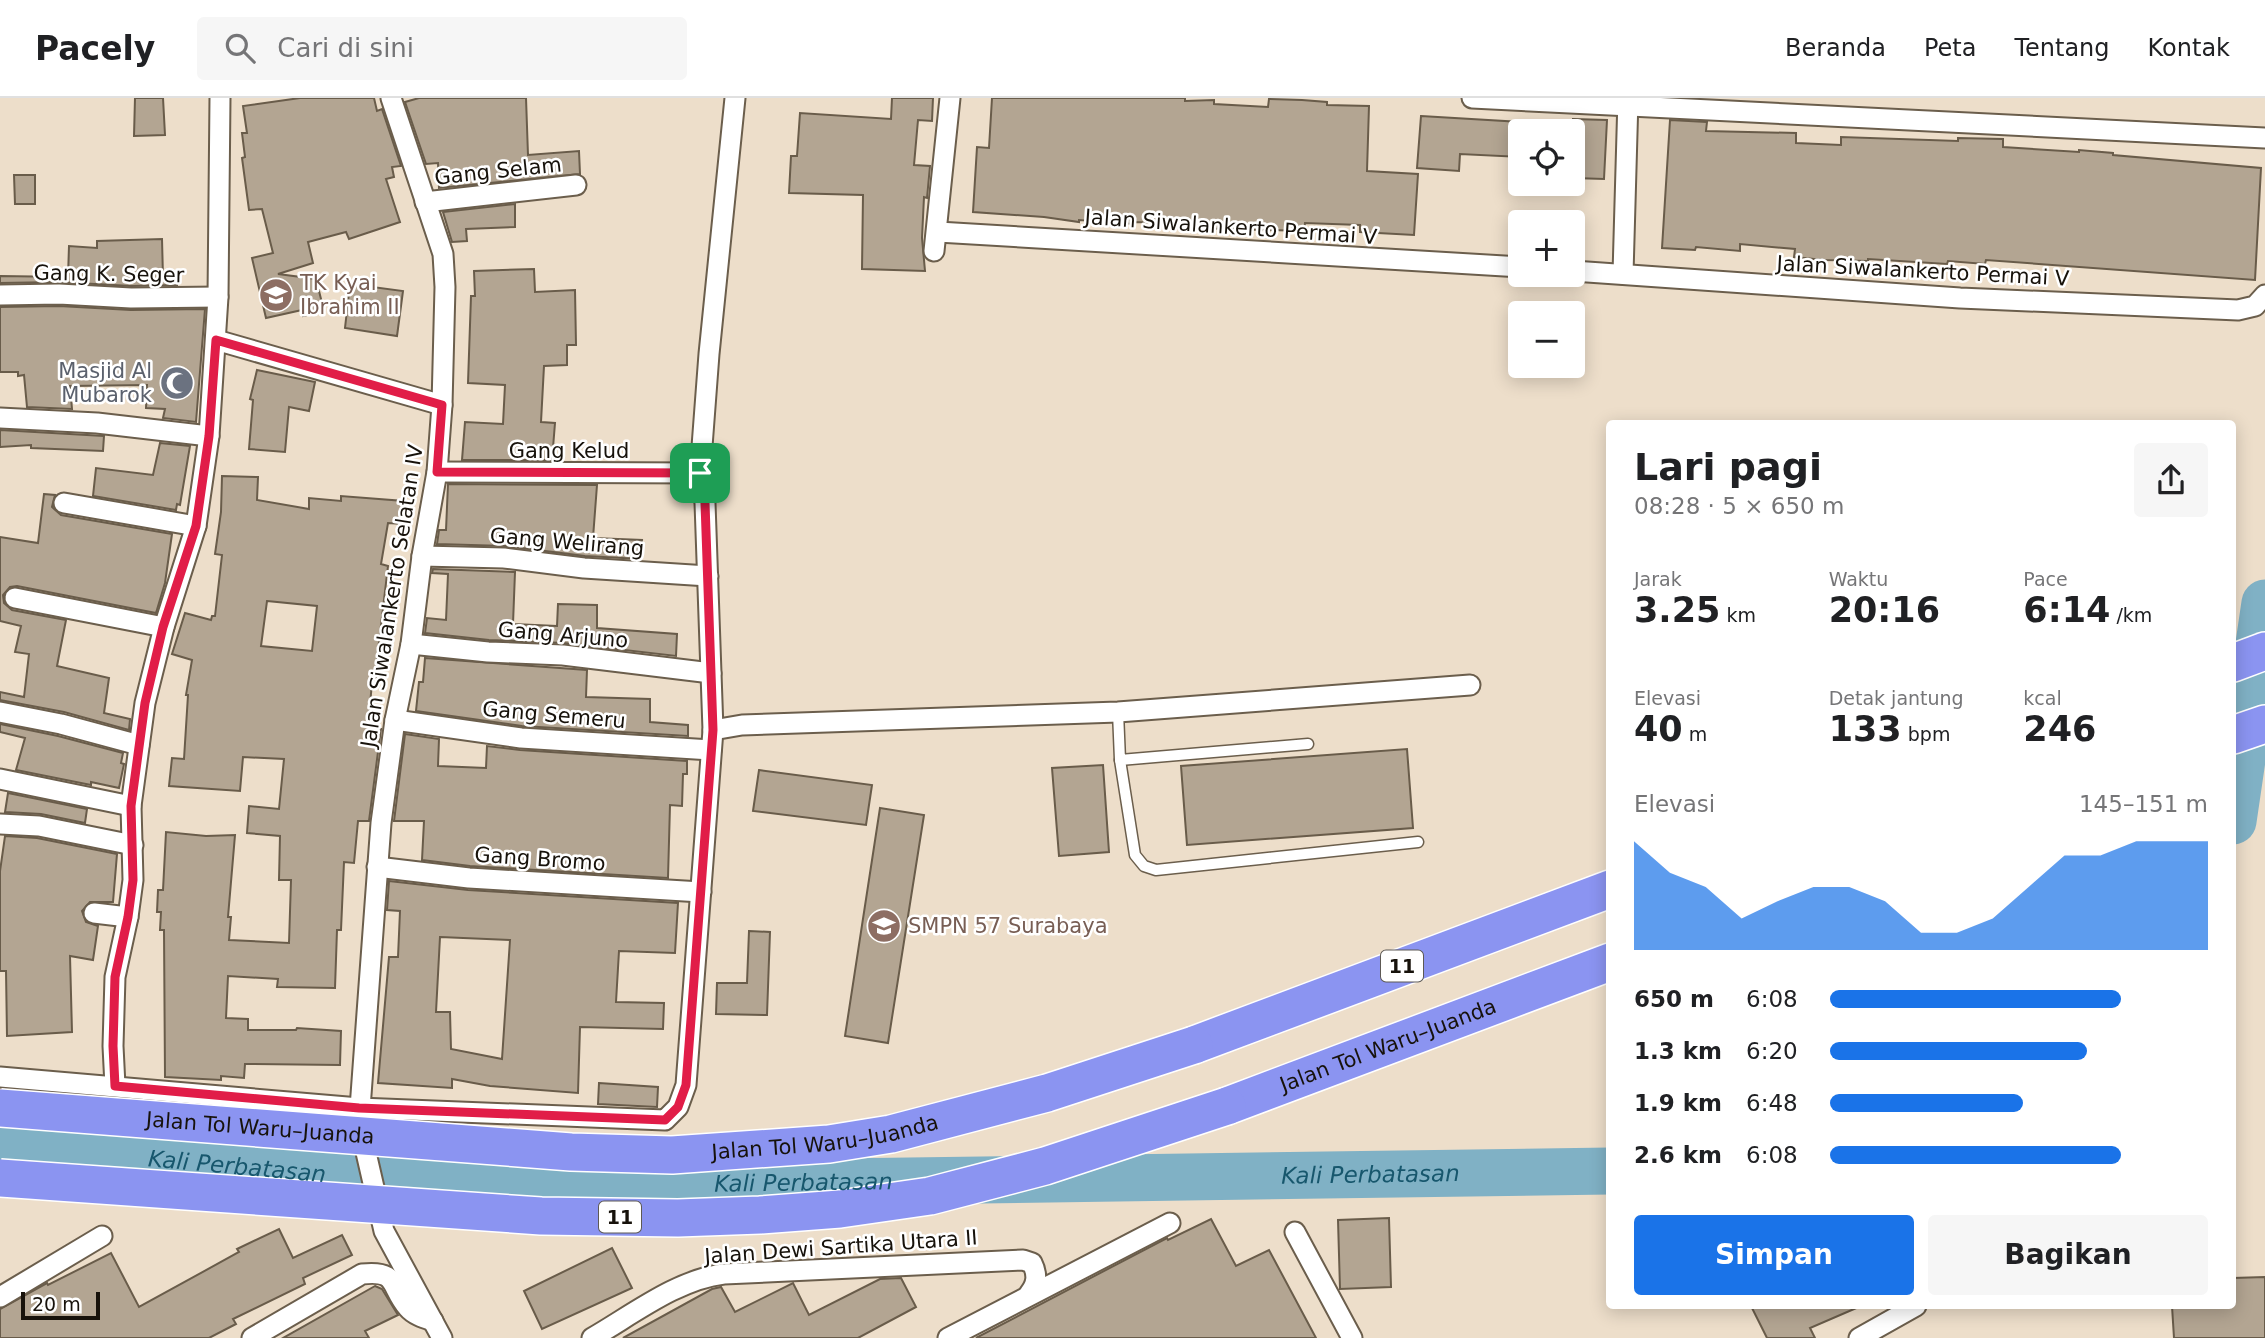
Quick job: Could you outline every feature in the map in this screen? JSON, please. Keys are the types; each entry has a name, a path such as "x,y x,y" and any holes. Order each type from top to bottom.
{"highway":[{"path":"2236,662 2265,652"},
{"path":"2236,735 2265,724"},
{"name":"Jalan Tol Waru–Juanda","path":"0,1108 519,1149 672,1154 829,1144 891,1133 1047,1093 1194,1045 1606,890"},
{"name":"Jalan Tol Waru–Juanda","path":"0,1178 541,1216 678,1218 840,1209 930,1196 1045,1166 1227,1106 1606,964"}],"street":[{"path":"115,1086 115,977 133,880 131,806 145,703 163,627 196,526 209,436 218,297 220,98"},
{"name":"Jalan Siwalankerto Selatan IV","path":"391,98 443,254 445,287 442,405 437,472 422,555 411,644 395,720 377,867 359,1115 384,1231 438,1330"},
{"path":"0,1077 115,1086 359,1115 665,1120 678,1107 686,1085 712,740 705,503 700,473 735,98"},
{"path":"934,251 950,98"},
{"path":"1472,98 1628,103 2265,138"},
{"path":"1623,274 1628,103"},
{"name":"Gang Selam","path":"425,202 576,186"},
{"name":"Jalan Siwalankerto Permai V","path":"938,232 1508,267"},
{"name":"Jalan Siwalankerto Permai V","path":"1585,272 1960,298 2238,310 2255,306 2265,295"},
{"name":"Gang K. Seger","path":"0,296 59,294 131,298 218,297"},
{"path":"216,340 442,405"},
{"path":"0,418 97,423 209,436"},
{"name":"Gang Kelud","path":"437,472 700,473"},
{"path":"64,503 196,526"},
{"name":"Gang Welirang","path":"422,555 504,558 584,568 708,576"},
{"path":"15,598 163,627"},
{"name":"Gang Arjuno","path":"411,644 488,652 563,655 711,673"},
{"name":"Gang Semeru","path":"395,720 521,738 712,740 742,725 1118,712 1470,685"},
{"path":"0,712 73,727 139,746"},
{"path":"0,779 131,806"},
{"path":"0,824 39,826 133,845"},
{"name":"Gang Bromo","path":"377,867 468,878 701,892"},
{"path":"94,913 128,917"},
{"path":"948,1338 1170,1223"},
{"path":"1295,1232 1352,1338"},
{"path":"0,1297 102,1236"},
{"name":"Jalan Dewi Sartika Utara II","path":"592,1338 688,1282 724,1274 1023,1260 1032,1263 1036,1271 1036,1280 1029,1294"},
{"path":"253,1338 362,1274 379,1272 391,1279 408,1309 438,1330"},
{"path":"1858,1338 1911,1309"}],"lane":[{"path":"1118,712 1120,760 1135,855 1144,866 1156,870 1418,842"},
{"path":"1120,760 1308,744"}],"building":[{"path":"135,98 163,98 165,135 134,136"},
{"path":"300,98 374,98 377,111 382,109 401,166 392,167 394,177 386,179 400,222 349,239 346,232 308,242 313,263 278,274 316,279 324,311 303,316 302,310 266,318 252,258 273,253 262,209 249,210 242,158 245,157 242,133 247,133 243,106"},
{"path":"419,98 526,98 528,155 579,151 580,174 439,188 438,163 426,164 405,102"},
{"path":"892,98 933,98 932,121 918,120 914,165 930,166 927,198 924,197 922,238 925,271 862,269 863,195 789,193 791,156 797,156 800,113 891,119"},
{"path":"992,98 1185,98 1185,101 1214,100 1214,104 1268,107 1269,99 1369,106 1367,171 1418,174 1414,235 1360,232 1360,225 1305,223 1304,231 1194,228 1194,224 1079,222 973,212 977,147 989,148"},
{"path":"1421,116 1508,121 1508,156 1460,154 1459,171 1417,168"},
{"path":"1585,119 1607,120 1604,179 1585,178"},
{"path":"1670,120 1707,122 1706,131 1796,133 1796,143 1841,145 1841,137 1958,141 1958,138 2003,139 2003,147 2079,150 2261,168 2255,280 1986,260 1985,264 1948,261 1947,264 1868,259 1824,260 1794,257 1795,249 1740,244 1740,251 1696,247 1695,250 1662,248"},
{"path":"14,175 35,175 35,204 15,204"},
{"path":"515,204 515,227 466,229 467,241 452,242 443,212"},
{"path":"162,239 163,277 177,276 177,285 0,283 0,276 68,277 69,246 97,248 97,241"},
{"path":"534,269 535,292 575,290 576,345 567,345 567,365 544,366 541,422 555,423 552,460 462,460 465,422 503,424 505,385 468,383 471,296 475,296 474,271"},
{"path":"350,284 403,291 397,336 345,328"},
{"path":"59,306 131,310 205,309 196,422 163,418 165,409 146,408 147,385 70,386 72,409 27,407 24,375 18,376 18,372 0,372 0,307"},
{"path":"257,370 315,382 309,411 289,407 285,452 249,449 253,400 250,399"},
{"path":"0,430 104,436 103,451 31,448 31,445 0,447"},
{"path":"160,443 190,446 180,505 177,504 176,510 93,496 96,468 153,475"},
{"path":"222,476 258,477 257,500 309,509 309,498 341,501 341,496 404,501 402,524 388,523 381,564 388,566 379,659 376,683 372,682 368,729 381,729 369,821 358,821 354,863 344,862 341,930 337,930 335,988 277,987 278,979 228,976 226,1018 248,1019 248,1030 297,1028 341,1031 340,1065 245,1064 244,1078 221,1076 221,1080 165,1077 164,930 160,930 161,912 157,912 158,890 163,890 166,832 206,836 235,835 228,917 231,917 229,940 289,943 291,880 279,880 280,836 247,833 249,806 279,809 284,759 243,757 240,791 169,786 172,758 184,759 186,695 192,660 172,654 185,613 211,620 212,616 215,616 222,555 215,554 221,512","holes":["267,601 317,606 312,651 261,646"]},
{"path":"448,484 597,485 593,538 642,540 640,559 585,556 505,546 437,544 439,530 446,530"},
{"path":"44,494 55,495 52,507 61,515 172,534 165,583 156,613 17,586 10,587 3,595 4,603 12,610 66,620 57,666 109,678 104,713 130,719 129,730 64,712 0,700 0,692 24,697 29,654 15,652 21,626 0,621 0,537 38,543"},
{"path":"433,569 515,572 513,624 557,626 558,604 597,605 597,628 677,634 676,656 564,643 489,640 425,633 427,618 446,620 448,574 432,573"},
{"path":"425,658 587,670 586,697 650,699 650,722 688,725 688,736 522,726 416,711"},
{"path":"0,724 123,753 121,763 124,764 119,788 16,770 25,738 0,732"},
{"path":"405,734 439,739 438,766 486,768 487,746 687,761 687,774 683,774 682,806 670,805 668,878 470,866 422,860 424,821 394,821"},
{"path":"1407,749 1413,828 1187,845 1181,766"},
{"path":"1103,765 1109,852 1059,856 1052,768"},
{"path":"759,770 872,785 866,825 753,811"},
{"path":"8,793 87,809 85,823 41,814 5,812"},
{"name":"SMPN 57 Surabaya","path":"880,808 924,815 888,1043 845,1036"},
{"path":"5,836 37,838 117,854 113,902 90,902 82,911 86,922 98,926 93,960 70,956 72,1032 7,1036 6,971 0,971 0,871"},
{"path":"389,881 468,890 678,903 675,953 619,951 616,1002 664,1003 663,1029 580,1027 578,1093 490,1086 452,1079 452,1088 378,1083 389,957 398,957 400,911 387,910","holes":["440,937 510,940 502,1059 451,1049 450,1012 436,1012"]},
{"path":"749,931 770,932 767,1015 716,1014 717,983 747,983"},
{"path":"599,1083 658,1087 657,1107 598,1104"},
{"path":"1389,1218 1391,1287 1340,1289 1338,1220"},
{"path":"1211,1219 1236,1266 1269,1250 1316,1338 976,1338 1167,1238 1168,1240"},
{"path":"279,1229 293,1258 342,1235 352,1255 303,1278 305,1284 233,1319 236,1324 209,1338 0,1338 0,1309 111,1253 139,1307 239,1252 237,1249"},
{"path":"612,1248 632,1288 542,1329 524,1291"},
{"path":"2265,1277 2265,1338 2174,1338 2172,1309 2236,1309 2236,1278"},
{"path":"901,1278 916,1307 858,1338 623,1338 712,1289 721,1287 735,1312 793,1283 809,1315 880,1279"},
{"path":"375,1286 382,1289 398,1315 365,1331 369,1338 283,1338"},
{"path":"1752,1309 1854,1309 1810,1328 1815,1338 1767,1338"}],"waterway":[{"name":"Kali Perbatasan","path":"2236,801 2265,603"},
{"name":"Kali Perbatasan","path":"0,1145 356,1177 696,1184 1606,1171"}],"place":[{"name":"TK Kyai Ibrahim II","path":"276,295"},
{"name":"Masjid Al Mubarok","path":"177,383"},
{"name":"SMPN 57 Surabaya","path":"884,926"}],"route":[{"path":"216,340 442,405 437,472 700,473 705,503 713,730 686,1085 678,1107 671,1115 658,1121 359,1108 115,1086 115,977 133,880 131,806 145,703 163,627 196,526 209,436 216,340"}]}
